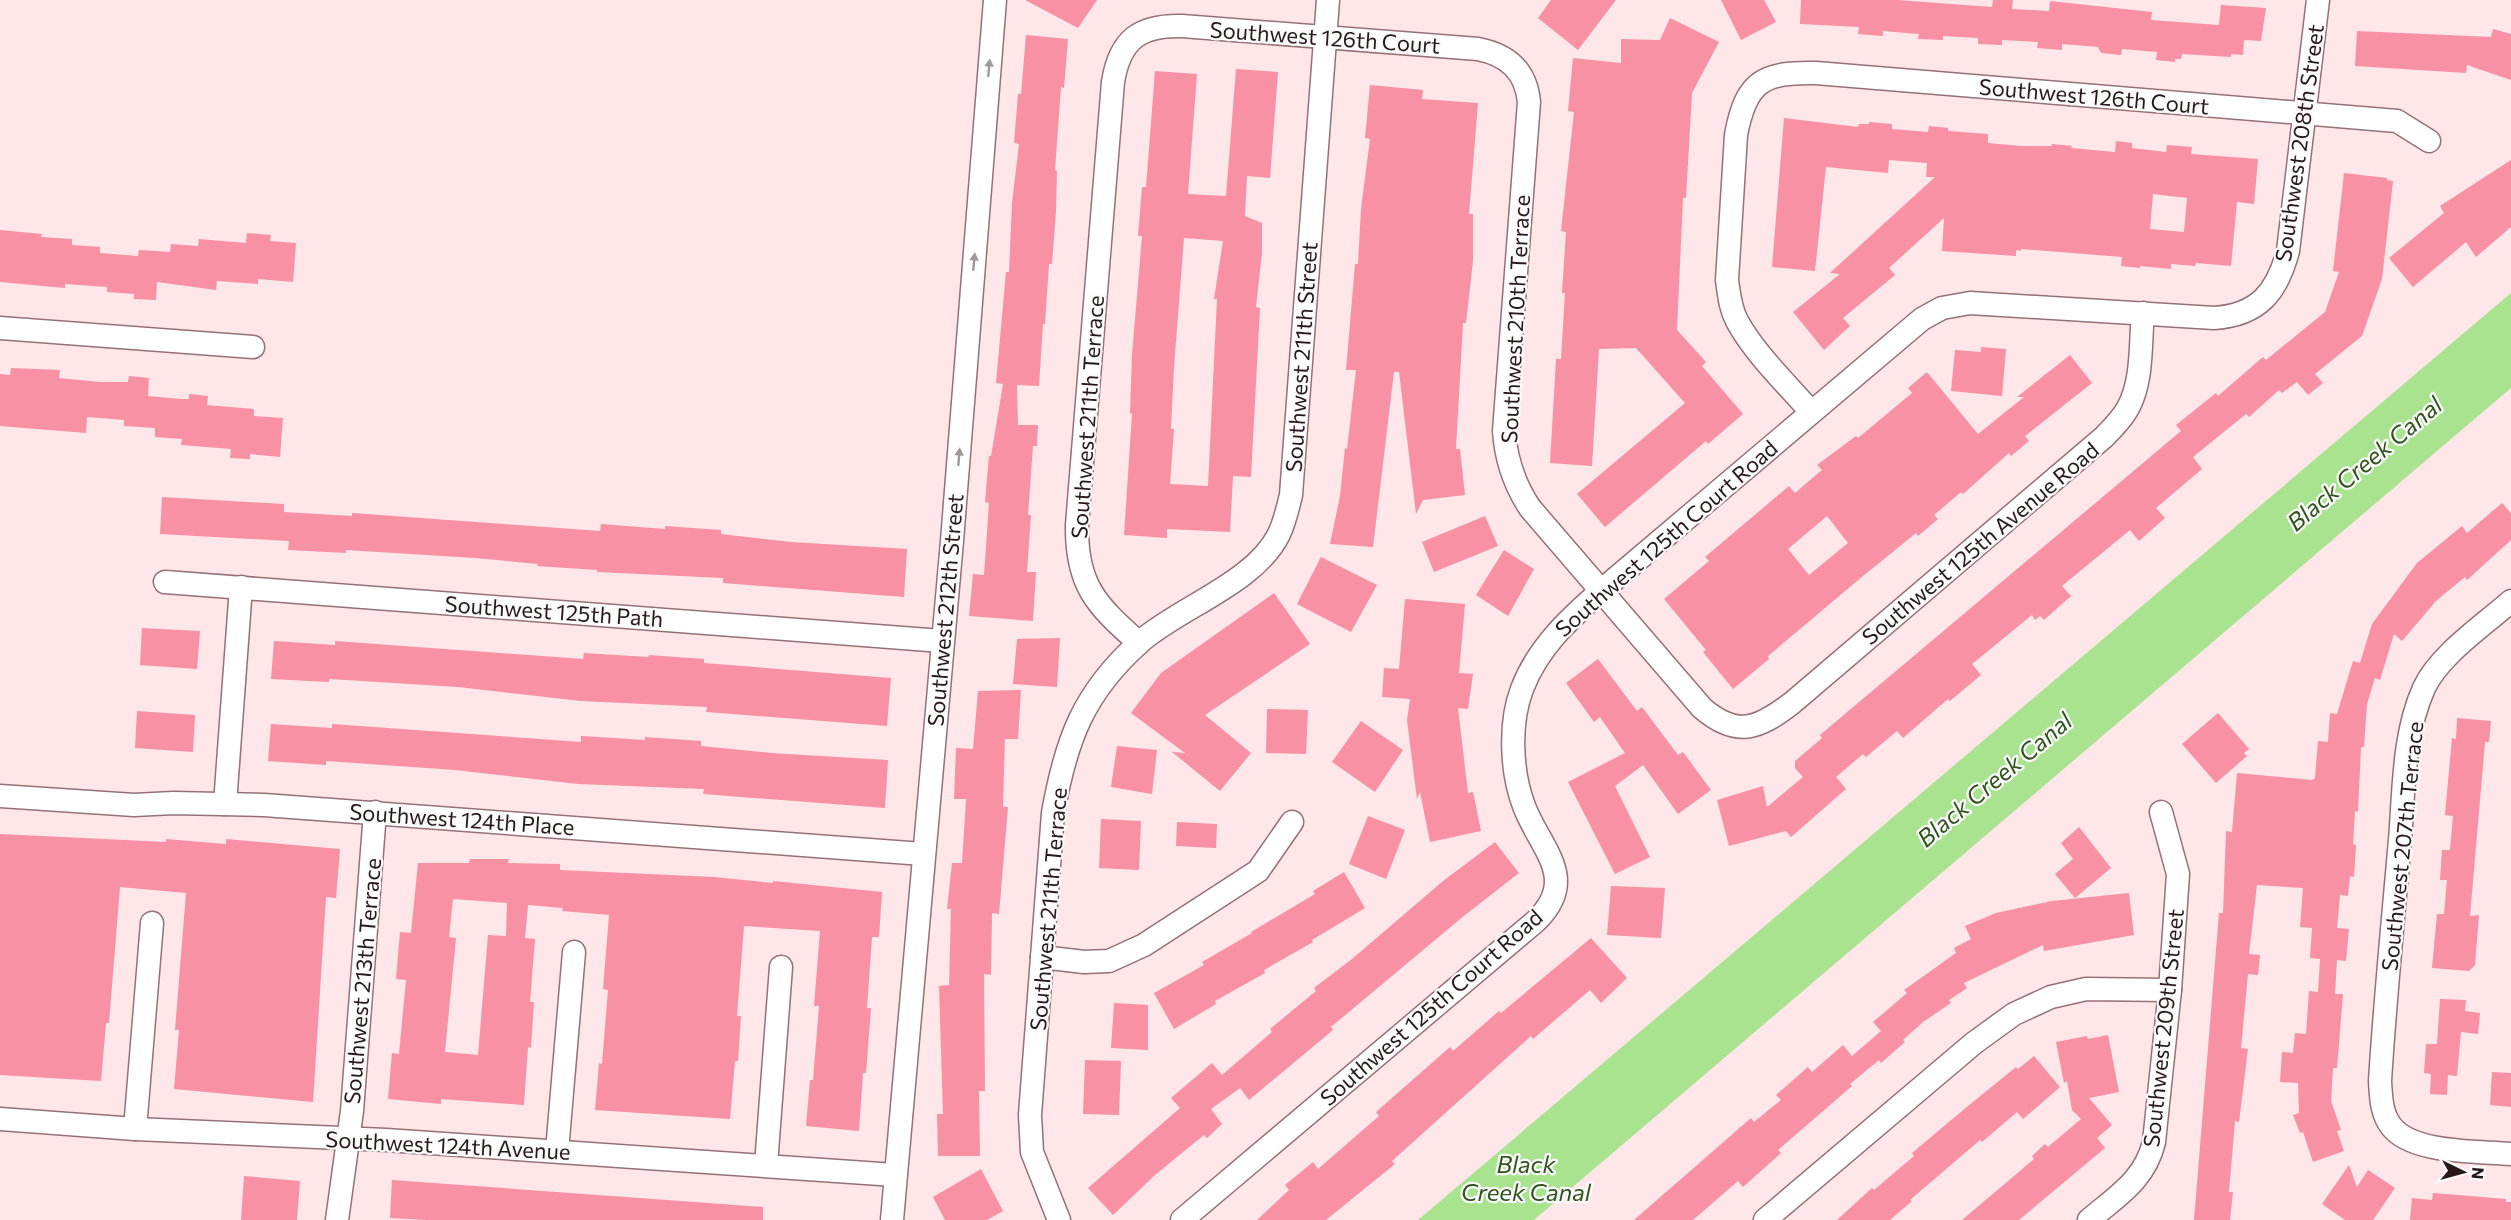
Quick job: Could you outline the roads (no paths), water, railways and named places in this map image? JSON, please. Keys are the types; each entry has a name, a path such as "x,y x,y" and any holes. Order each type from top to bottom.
{"street":[{"name":"Southwest 212th Street","path":"892,1220 995,0"},
{"name":"Southwest 211th Street","path":"1139,643 1250,570 1271,547 1286,515 1291,495 1328,0"},
{"name":"Southwest 208th Street","path":"2143,313 2231,317 2258,304 2274,287 2288,251 2318,0"},
{"name":"Southwest 126th Court","path":"1135,36 1155,26 1325,36 1478,49 1501,55 1514,64"},
{"name":"Southwest 211th Terrace","path":"1059,1220 1032,1152 1031,1134 1032,1086 1053,813 1065,754 1088,701 1139,643 1100,607 1083,575 1077,550 1113,82 1119,57 1135,36"},
{"name":"Southwest 210th Terrace","path":"1514,64 1525,82 1529,102 1505,419 1505,448 1512,473 1530,508 1702,708 1726,724 1749,727"},
{"name":"Southwest 126th Court","path":"1811,412 1750,340 1737,320 1730,302 1726,260 1736,135 1747,97 1755,87 1778,75 1816,74 2397,121 2429,141"},
{"name":"Southwest 125th Court Road","path":"1182,1220 1536,921 1551,903 1556,880 1551,857 1531,822 1519,788 1514,736 1521,691 1540,653 1567,621 1922,319 1942,308 1970,303 2143,313"},
{"name":"Southwest 125th Avenue Road","path":"1749,727 1766,721 1792,703 2104,437 2128,410 2134,396 2143,313"},
{"path":"0,328 253,347"},
{"name":"Southwest 125th Path","path":"165,582 942,640"},
{"path":"225,804 241,587"},
{"name":"Southwest 207th Terrace","path":"2511,601 2462,643 2433,673 2425,686 2410,732 2380,1081 2383,1109 2391,1126 2402,1137 2418,1144 2439,1148 2511,1154"},
{"name":"Southwest 124th Place","path":"0,796 123,804 225,804 375,812 923,854"},
{"name":"Southwest 213th Terrace","path":"337,1220 348,1138 375,812"},
{"name":"Southwest 209th Street","path":"2089,1220 2136,1179 2150,1157 2156,1125 2170,990 2178,874 2161,812"},
{"path":"1042,957 1108,961 1144,945 1258,871 1292,822"},
{"path":"135,1129 152,923"},
{"path":"557,1151 574,952"},
{"path":"766,1165 782,967"},
{"path":"1764,1220 1974,1043 2014,1014 2051,997 2086,989 2170,990"},
{"name":"Southwest 124th Avenue","path":"0,1119 135,1129 348,1138 557,1151 895,1175"}],"water":[{"name":"Black Creek Canal","path":"2511,293 2511,388 1534,1220 1418,1220"}]}
